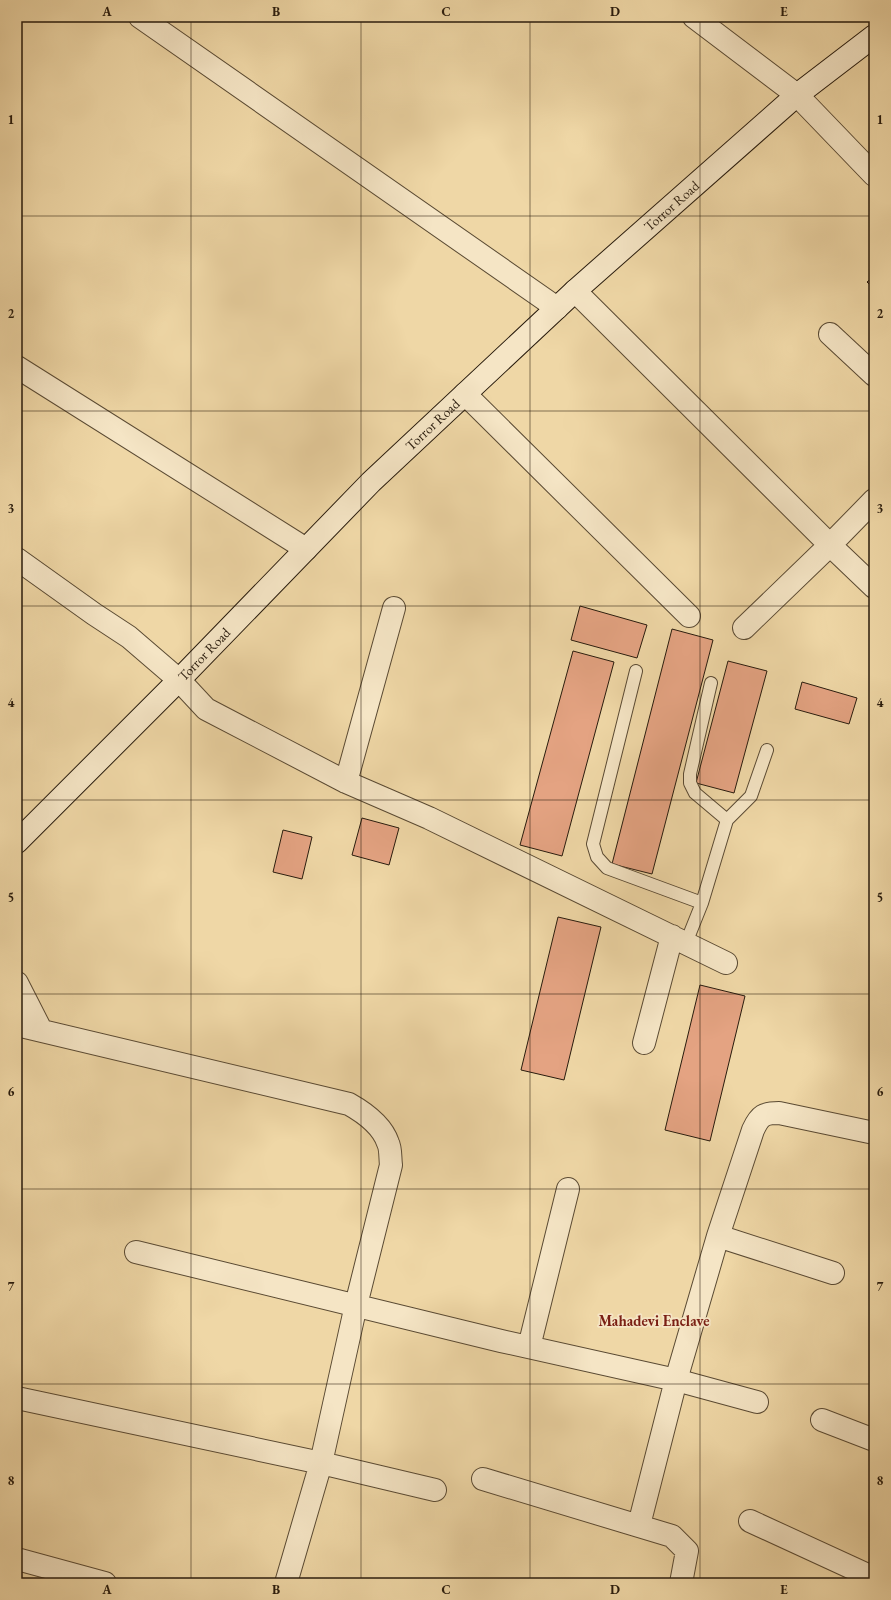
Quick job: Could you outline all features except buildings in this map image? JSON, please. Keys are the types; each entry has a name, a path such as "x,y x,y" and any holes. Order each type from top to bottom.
{"street":[{"path":"140,17 557,308"},
{"path":"694,17 797,95 874,175"},
{"name":"Torror Road","path":"17,842 179,680 371,482 557,308 797,95 874,36"},
{"path":"576,291 830,545 874,587"},
{"path":"830,334 874,375"},
{"path":"17,367 306,549"},
{"path":"465,394 689,616"},
{"path":"744,628 874,500"},
{"path":"17,559 129,637 179,680 206,709 346,782 429,818 726,963"},
{"path":"346,782 394,608"},
{"path":"644,1043 679,939"},
{"path":"17,983 41,1030"},
{"path":"17,1024 349,1104 362,1111 379,1126 389,1143 391,1165 356,1305 320,1463 286,1583"},
{"path":"639,1526 676,1380 718,1236 758,1118 768,1113 779,1113 874,1133"},
{"path":"529,1347 568,1189"},
{"path":"718,1236 833,1273"},
{"path":"136,1252 529,1347 676,1380 757,1402"},
{"path":"17,1398 320,1463 435,1490"},
{"path":"822,1420 874,1440"},
{"path":"483,1479 672,1536 686,1551 681,1583"},
{"path":"750,1521 874,1578"},
{"path":"17,1559 105,1583"}],"lane":[{"path":"636,670 593,844 597,857 607,868 702,903"},
{"path":"711,683 690,774 690,783 695,793 727,820"},
{"path":"679,939 702,903 727,820 751,796 767,750"}],"district":[{"name":"Mahadevi Enclave","path":"654,1320"}]}
